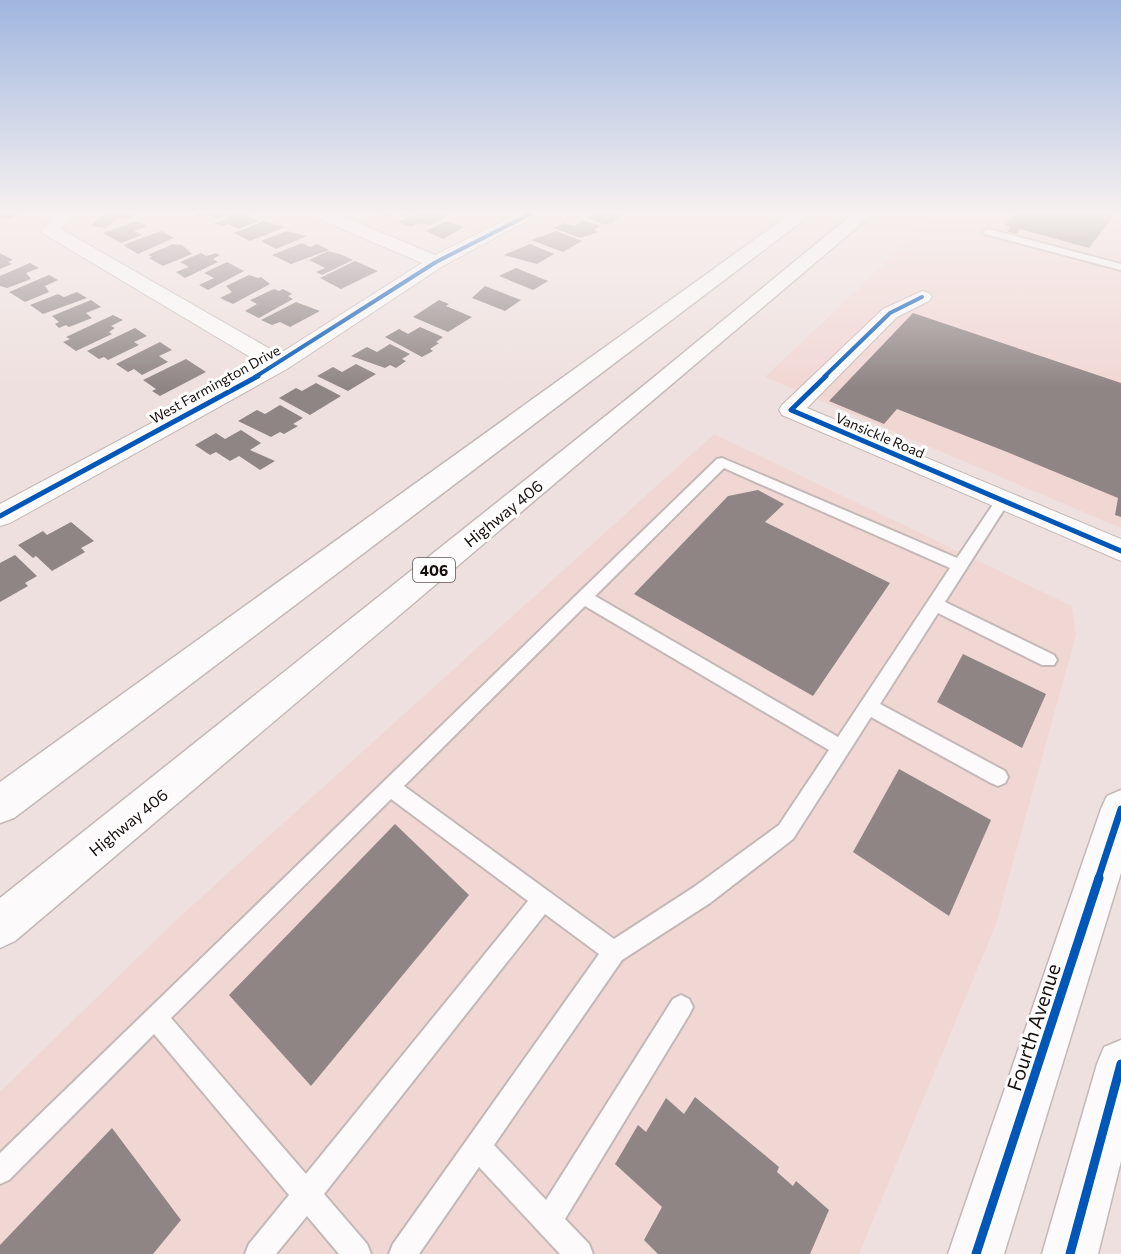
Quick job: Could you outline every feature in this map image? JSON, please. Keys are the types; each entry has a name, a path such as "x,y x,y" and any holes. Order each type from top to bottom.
{"main road":[{"path":"0,805 726,271"},
{"name":"Highway 406","path":"0,926 796,271"},
{"name":"Fourth Avenue","path":"976,1254 1121,809"},
{"path":"1070,1254 1121,1064"}],"street":[{"path":"119,271 279,364"},
{"name":"West Farmington Drive","path":"0,516 279,364 423,271"},
{"name":"Vansickle Road","path":"922,297 890,313 791,410 1121,551"}],"lane":[{"path":"0,1170 722,462 960,566"},
{"path":"403,1254 614,951 702,895 786,832 1003,500"},
{"path":"583,597 841,748"},
{"path":"934,605 1048,660"},
{"path":"868,706 998,777"},
{"path":"390,787 614,951"},
{"path":"259,1254 543,899"},
{"path":"548,1221 681,1007"},
{"path":"155,1017 357,1254"},
{"path":"478,1147 579,1254"}],"shaded area":[{"path":"877,271 1121,271 1121,528 765,377"},
{"path":"714,434 1072,606 1076,635 996,924 859,1254 0,1254 0,1092 175,921"}],"building":[{"path":"13,271 32,271 26,273 31,279 7,288 0,286 0,276"},
{"path":"180,271 200,271 185,278 176,272"},
{"path":"209,271 244,271 208,290 199,285 214,278 204,273"},
{"path":"319,271 331,271 322,275 316,272"},
{"path":"335,271 378,271 341,289 320,278"},
{"path":"511,271 522,271 548,281 533,290 499,276"},
{"path":"49,275 58,280 45,286 49,292 25,302 9,292"},
{"path":"249,275 261,277 270,284 233,304 220,298 232,292 226,286"},
{"path":"485,286 521,300 505,311 472,298"},
{"path":"274,289 279,291 283,289 292,294 288,296 293,299 259,318 245,311 257,304 250,300"},
{"path":"77,292 87,298 43,314 30,305 58,294 64,297"},
{"path":"91,300 101,307 86,313 92,318 69,327 66,325 59,328 55,324 59,322 52,316"},
{"path":"439,300 449,304 446,306 472,317 448,332 413,317"},
{"path":"296,302 320,311 290,327 280,322 272,325 261,320"},
{"path":"913,313 1121,383 1121,517 1115,515 1118,498 1007,452 897,409 884,424 829,401"},
{"path":"113,315 123,320 111,326 115,328 109,332 112,334 76,351 63,342 70,339 66,337"},
{"path":"420,327 443,337 430,349 433,351 422,357 385,337 399,329 408,334"},
{"path":"135,328 147,336 134,342 139,345 108,360 104,357 99,359 87,351"},
{"path":"160,342 172,350 159,356 168,362 142,375 134,369 128,372 116,364"},
{"path":"390,344 410,354 402,359 406,361 396,368 390,365 385,368 351,356 367,347 377,352"},
{"path":"186,359 206,372 160,396 152,391 156,389 143,380"},
{"path":"356,364 376,374 348,391 317,376 333,367 342,372"},
{"path":"316,383 341,396 310,415 279,398 296,388 302,391"},
{"path":"280,405 303,418 293,424 298,426 284,434 280,432 271,437 238,421 257,410 265,414"},
{"path":"241,430 261,443 250,450 275,461 260,470 239,456 230,461 216,452 210,455 195,445 216,433 225,439"},
{"path":"758,490 784,504 765,522 890,583 813,696 634,594 728,496"},
{"path":"71,522 94,541 81,548 85,552 52,571 36,556 33,558 18,545 43,531 47,535"},
{"path":"15,555 37,576 25,583 28,586 0,602 0,563"},
{"path":"963,654 1046,694 1022,748 937,702"},
{"path":"899,769 991,820 949,916 853,852"},
{"path":"395,824 469,895 311,1086 229,995"},
{"path":"695,1097 779,1167 777,1172 793,1186 796,1181 829,1210 810,1254 658,1254 644,1240 662,1207 615,1164 638,1125 646,1132 666,1098 684,1114"},
{"path":"112,1128 181,1220 153,1254 0,1254 0,1245"}],"cycle path":[{"path":"0,516 279,364 423,271"},
{"path":"922,297 890,313 791,410 1121,551"},
{"path":"976,1254 1121,809"},
{"path":"1070,1254 1121,1064"}]}
